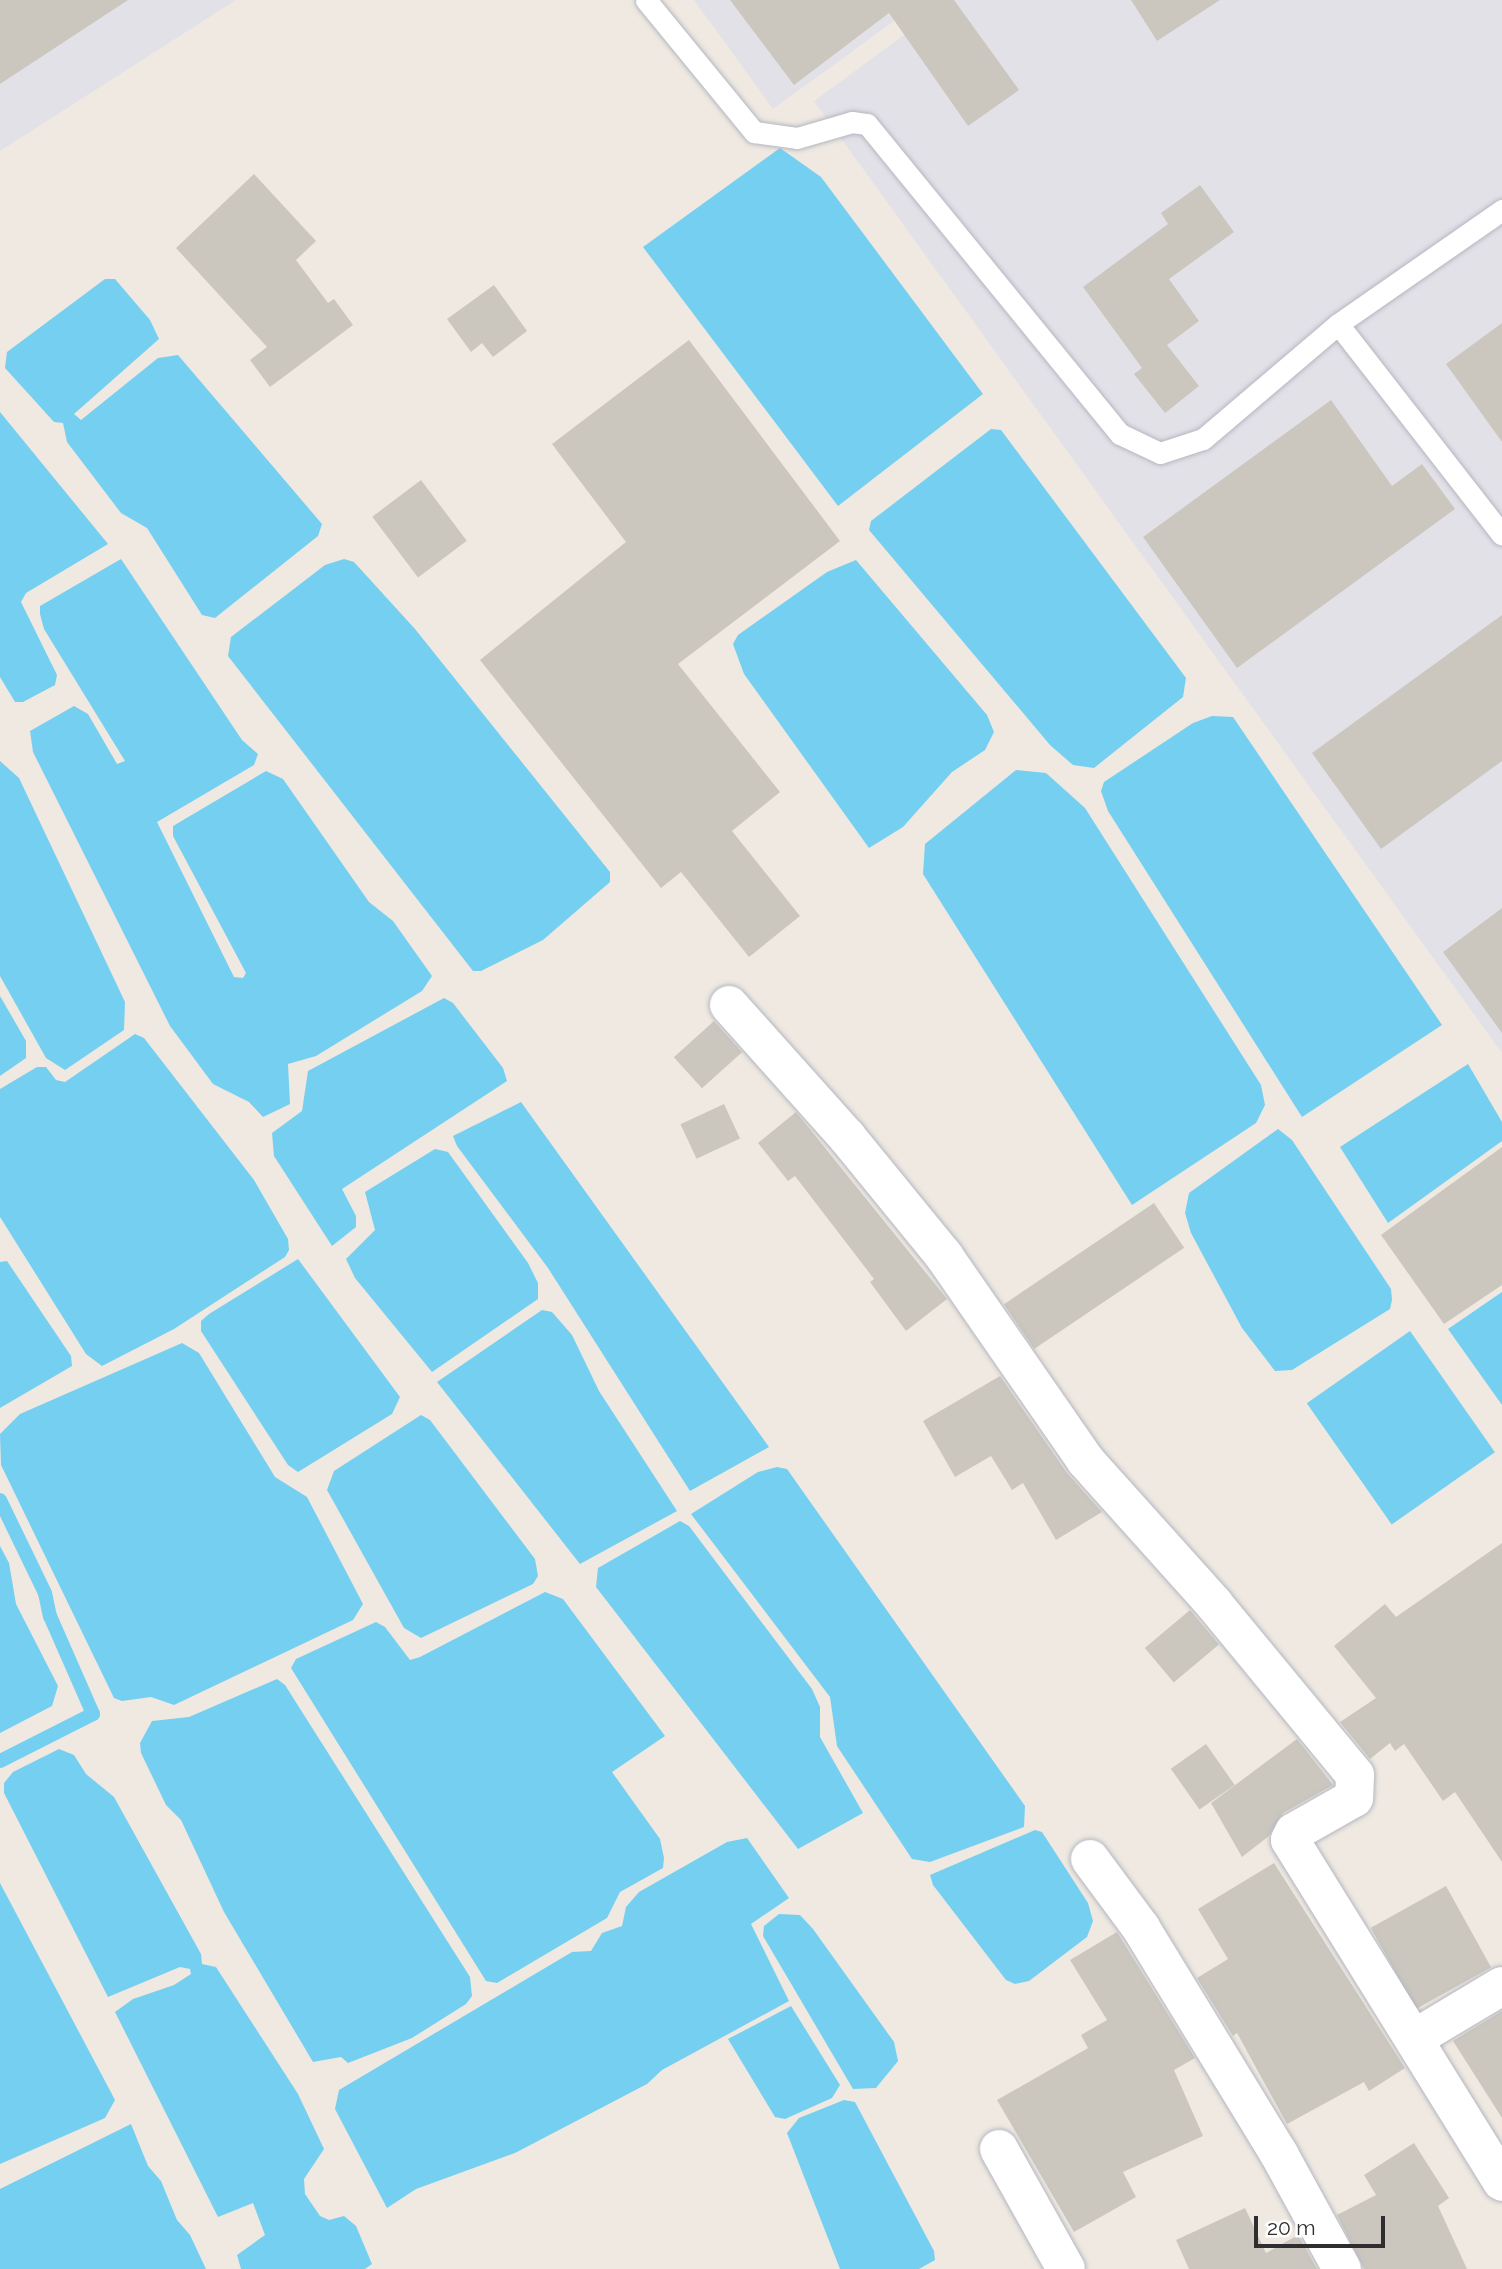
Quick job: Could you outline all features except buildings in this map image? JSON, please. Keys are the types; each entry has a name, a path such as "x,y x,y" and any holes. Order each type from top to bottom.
{"street":[{"path":"729,1005 847,1137 944,1256 1085,1460 1214,1604 1355,1775 1354,1798 1294,1832 1290,1840 1502,2182"},
{"path":"1090,1859 1155,1951 1279,2154 1342,2269"},
{"path":"1415,2038 1502,1986"},
{"path":"999,2149 1066,2269"}],"lane":[{"path":"646,0 754,132 797,138 852,122 867,124 1120,434 1160,453 1203,439 1338,324 1502,210"},
{"path":"1338,324 1502,534"}],"shaded area":[{"path":"0,0 236,0 0,151"},
{"path":"694,0 923,0 773,109"},
{"path":"952,0 1502,0 1502,1053 814,101"}],"water":[{"path":"780,148 821,177 983,394 838,506 643,247"},
{"path":"105,279 115,279 150,320 159,339 74,414 81,420 158,358 178,355 322,524 318,536 215,618 202,615 147,528 121,513 67,442 63,423 54,422 5,368 7,352"},
{"path":"0,412 108,544 26,593 21,602 57,675 55,685 23,702 15,702 0,677"},
{"path":"991,429 1001,430 1186,678 1183,697 1094,768 1073,765 1050,745 869,530 871,521"},
{"path":"121,559 242,740 258,754 254,765 157,822 234,977 243,978 246,973 173,836 173,826 266,771 283,779 369,902 393,921 432,976 422,991 316,1056 288,1064 290,1104 263,1117 249,1102 213,1084 170,1026 33,752 30,731 74,706 88,714 117,764 125,761 44,629 40,614 40,606"},
{"path":"344,559 354,562 415,629 610,872 610,882 543,940 481,971 473,971 228,656 231,637 325,565"},
{"path":"856,560 987,715 994,732 985,750 952,772 903,827 869,848 744,674 733,644 738,635 827,572"},
{"path":"1212,716 1233,717 1442,1025 1302,1117 1108,811 1101,791 1104,782 1193,723"},
{"path":"0,761 19,778 125,1002 124,1030 65,1070 46,1058 0,976"},
{"path":"1016,770 1046,773 1085,808 1261,1085 1265,1105 1256,1123 1132,1205 923,874 925,844"},
{"path":"0,996 26,1041 26,1058 0,1076"},
{"path":"444,998 453,1003 503,1068 507,1081 342,1189 356,1216 356,1227 332,1246 274,1156 272,1133 302,1111 308,1071"},
{"path":"135,1034 144,1038 254,1180 288,1239 289,1250 285,1257 174,1329 102,1366 86,1354 0,1217 0,1089 37,1067 46,1067 56,1080 65,1082"},
{"path":"1468,1064 1502,1122 1502,1141 1388,1223 1340,1147"},
{"path":"521,1102 769,1447 690,1491 548,1268 457,1146 453,1136"},
{"path":"1278,1129 1292,1140 1391,1289 1392,1300 1390,1309 1292,1370 1275,1371 1242,1328 1191,1233 1185,1213 1189,1193"},
{"path":"435,1149 448,1152 528,1263 538,1283 538,1299 432,1372 355,1278 346,1259 375,1230 365,1192"},
{"path":"298,1259 400,1397 392,1414 298,1472 288,1465 201,1331 201,1321"},
{"path":"7,1261 71,1356 72,1366 0,1408 0,1262"},
{"path":"1502,1292 1502,1405 1448,1329"},
{"path":"542,1310 552,1312 572,1335 599,1391 677,1511 580,1564 437,1382"},
{"path":"1410,1331 1495,1452 1392,1525 1307,1403"},
{"path":"182,1343 199,1353 275,1477 307,1497 363,1604 353,1620 174,1705 151,1697 122,1701 114,1698 1,1465 0,1434 20,1414"},
{"path":"421,1415 430,1420 535,1559 538,1576 533,1584 421,1638 404,1628 327,1490 334,1471"},
{"path":"777,1467 787,1469 1025,1806 1024,1827 930,1862 912,1859 837,1746 830,1697 691,1514 758,1472"},
{"path":"680,1521 689,1526 812,1689 820,1707 820,1737 863,1813 798,1849 596,1587 598,1568"},
{"path":"0,1546 9,1563 16,1604 58,1686 52,1706 0,1733"},
{"path":"545,1592 563,1599 665,1736 612,1772 660,1839 663,1868 620,1892 607,1918 497,1983 486,1981 291,1668 296,1659 376,1622 385,1627 410,1660"},
{"path":"277,1679 285,1685 470,1977 472,1996 466,2004 412,2038 348,2063 341,2057 313,2062 224,1912 181,1820 166,1805 141,1753 140,1743 152,1721 189,1717"},
{"path":"59,1749 74,1755 86,1774 114,1797 201,1954 202,1964 216,1967 298,2094 324,2149 304,2179 305,2194 320,2216 329,2220 344,2216 356,2226 372,2264 365,2269 241,2269 237,2255 265,2235 253,2203 218,2217 115,2012 133,1999 174,1985 191,1974 190,1969 180,1967 108,1997 4,1793 4,1783 13,1772"},
{"path":"1035,1830 1042,1832 1088,1903 1093,1921 1087,1937 1029,1981 1015,1984 1006,1980 933,1885 930,1875"},
{"path":"747,1838 789,1898 751,1924 789,2001 662,2070 647,2084 515,2153 416,2189 387,2208 335,2109 339,2090 572,1952 591,1951 602,1933 622,1926 626,1907 639,1892 727,1842"},
{"path":"0,1883 115,2100 105,2118 0,2164"},
{"path":"779,1914 800,1915 813,1929 894,2042 898,2061 876,2088 853,2089 763,1936 764,1926"},
{"path":"791,2006 840,2085 832,2098 785,2119 775,2117 728,2039"},
{"path":"844,2100 855,2102 934,2251 935,2260 919,2269 840,2269 787,2133 799,2118"},
{"path":"131,2124 148,2166 161,2181 177,2220 190,2235 206,2269 0,2269 0,2189"}],"waterway":[{"path":"0,1500 45,1593 50,1616 93,1714 0,1761"}]}
